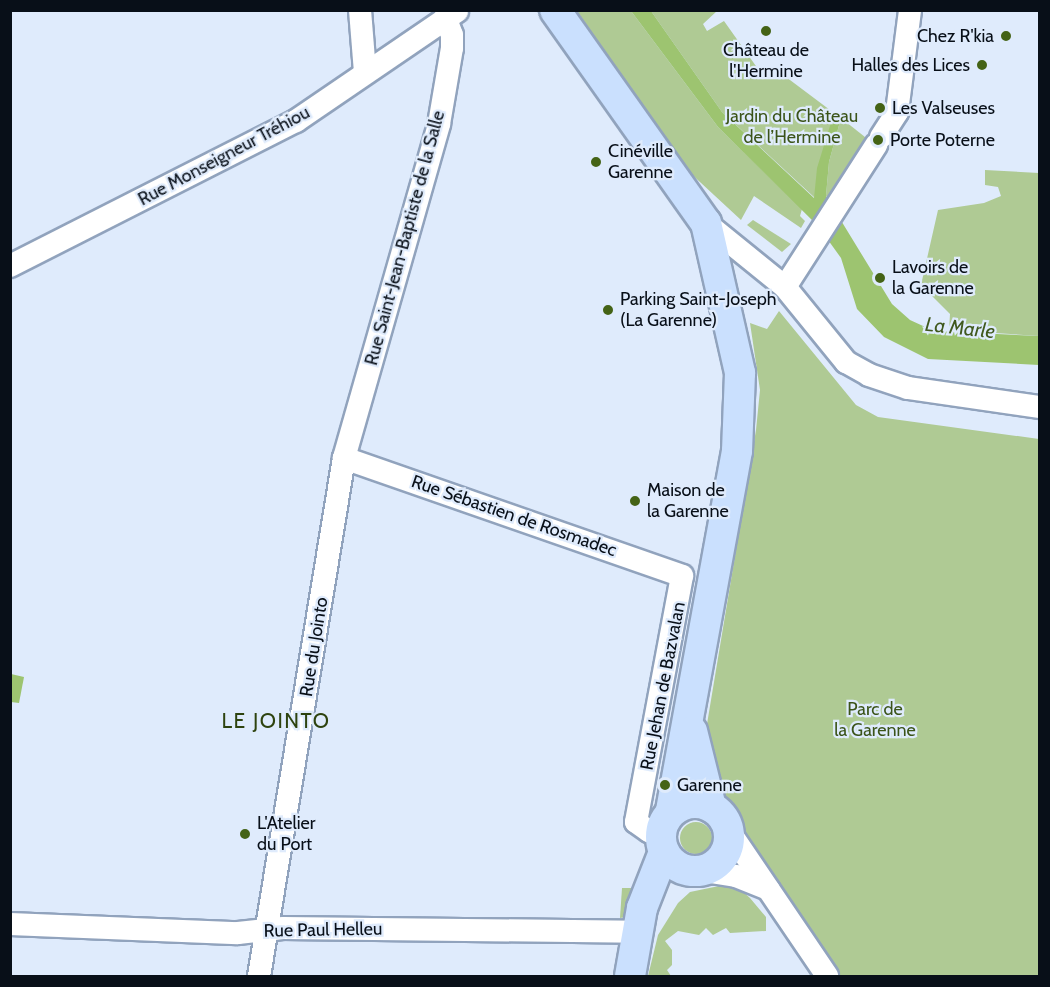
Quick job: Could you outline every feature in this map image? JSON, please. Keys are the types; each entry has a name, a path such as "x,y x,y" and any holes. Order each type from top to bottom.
{"main road":[{"path":"555,10 706,223"},
{"name":"Rue Jehan de Bazvalan","path":"630,976 636,932 666,831 690,722 737,450 742,392 729,310 706,223"},
{"name":"Rue Jehan de Bazvalan","path":"690,722 711,807"},
{"path":"636,932 699,871 724,856 729,831 711,807 691,803 666,831 671,862 699,871"}],"street":[{"path":"360,10 365,72"},
{"path":"785,287 897,112 910,10"},
{"name":"Rue Monseigneur Tréhiou","path":"10,266 296,121 452,14"},
{"name":"Rue Saint-Jean-Baptiste de la Salle","path":"344,458 439,124 452,48 452,14"},
{"path":"706,223 785,287 846,362 869,375 924,392 1040,407"},
{"name":"Rue Sébastien de Rosmadec","path":"344,458 682,576"},
{"name":"Rue du Jointo","path":"259,976 344,458"},
{"name":"Rue Jehan de Bazvalan","path":"666,831 649,831 636,822 682,576"},
{"path":"729,831 827,976"},
{"path":"699,871 736,876 768,889"},
{"name":"Rue Paul Helleu","path":"10,924 238,933 266,930 636,932"}],"green space":[{"path":"577,11 631,11 718,127 802,209 800,216 805,221 801,228 754,196 741,220 687,170"},
{"name":"Jardin du Château de l’Hermine","path":"651,11 717,11 703,24 707,31 724,21 763,76 774,68 834,113 815,198 722,112"},
{"path":"841,118 870,141 832,201 826,196 829,162"},
{"path":"985,170 1039,173 1039,336 949,330 950,314 921,285 938,210 984,203 1001,196 998,187 985,185"},
{"path":"753,220 791,244 782,252 747,225"},
{"name":"Parc de la Garenne","path":"779,311 856,405 878,417 1039,439 1039,976 839,976 727,816 707,724 756,430 760,390 750,323 767,329"},
{"path":"696,822 707,827 712,838 707,849 696,854 685,849 680,838 685,827"},
{"path":"719,886 741,890 750,898 766,917 766,931 730,933 726,928 713,935 706,928 699,935 678,931 665,941 672,950 672,965 667,970 671,976 648,976 658,935 678,903 690,892"},
{"path":"622,888 643,888 626,917 620,918"}],"shaded area":[{"path":"631,11 651,11 722,112 814,198 817,168 834,113 841,118 829,162 826,196 892,304 910,320 934,331 1039,336 1039,365 928,359 884,337 857,309 841,258 818,226 718,127"},
{"path":"11,674 24,677 19,703 11,702"}],"place":[{"name":"Château de l'Hermine","path":"766,31"},
{"name":"Chez R'kia","path":"1006,36"},
{"name":"Halles des Lices","path":"982,65"},
{"name":"Les Valseuses","path":"880,108"},
{"name":"Porte Poterne","path":"878,140"},
{"name":"Cinéville Garenne","path":"596,162"},
{"name":"Lavoirs de la Garenne","path":"880,278"},
{"name":"Parking Saint-Joseph (La Garenne)","path":"608,310"},
{"name":"Maison de la Garenne","path":"635,501"},
{"name":"Garenne","path":"665,785"},
{"name":"L'Atelier du Port","path":"245,834"}],"district":[{"name":"LE JOINTO","path":"276,721"}],"water label":[{"name":"La Marle","path":"960,328"}]}
